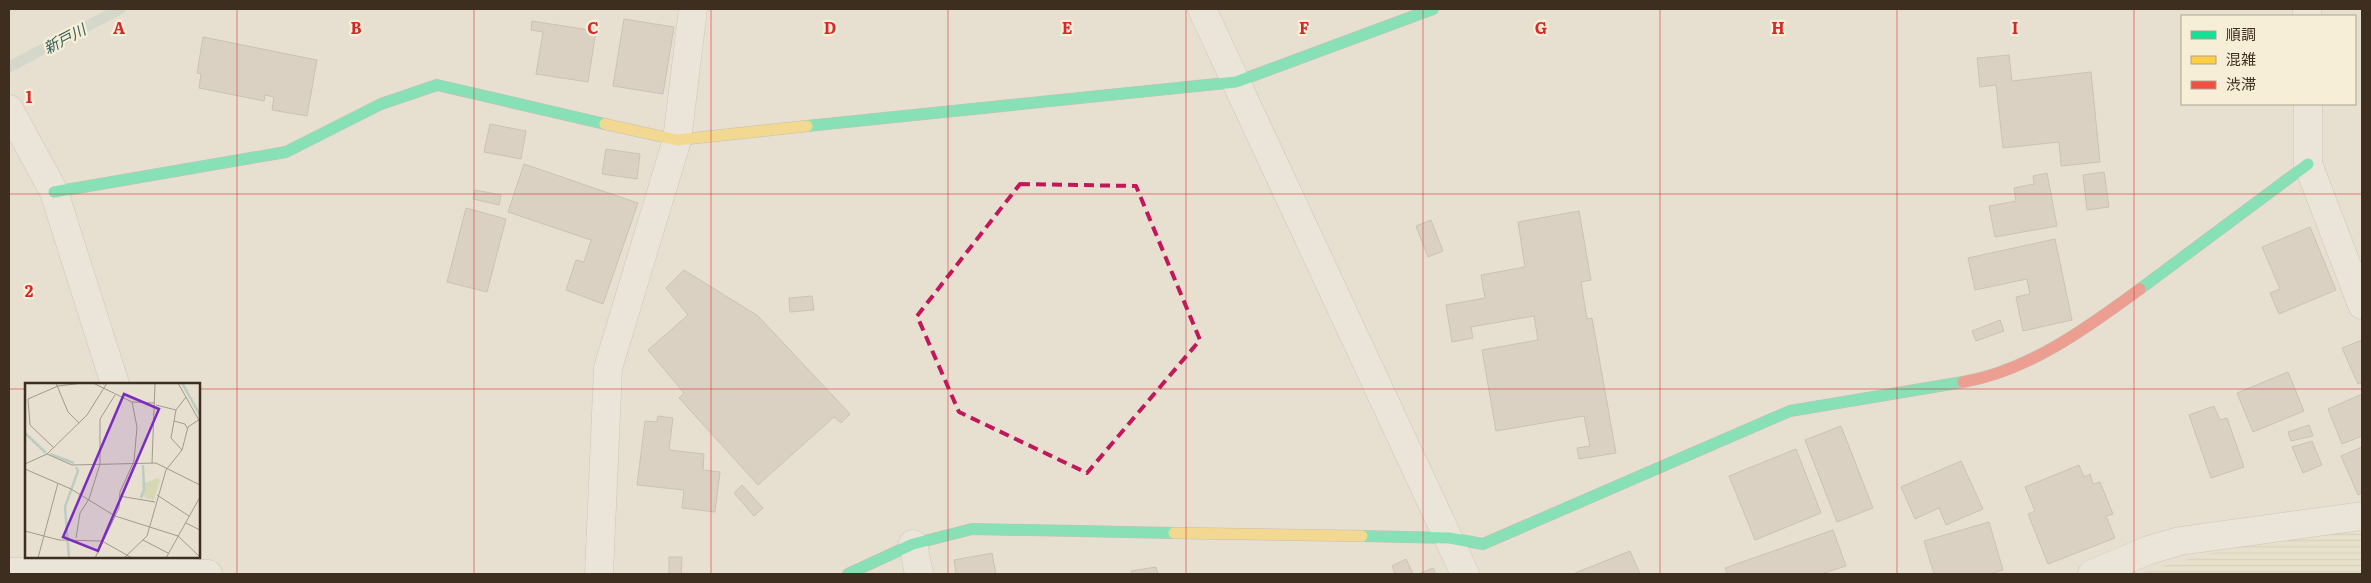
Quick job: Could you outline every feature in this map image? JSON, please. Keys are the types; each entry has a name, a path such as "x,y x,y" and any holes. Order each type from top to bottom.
{"street":[{"path":"599,574 608,368 677,140 693,9"},
{"path":"1202,9 1465,574"},
{"path":"54,192 286,152 381,104 437,86 677,140 1236,82 1433,9"},
{"path":"2308,105 2308,164 2362,305"},
{"path":"9,109 54,192 115,383"},
{"path":"848,574 913,544 972,529 1449,538 1483,544 1790,412 1989,378 2056,346 2107,314 2308,164"},
{"path":"2092,574 2149,550 2180,541 2362,516"},
{"path":"913,544 919,574"},
{"path":"9,572 173,568 208,574"}],"highlighted area":[{"path":"1020,184 1136,186 1200,340 1087,473 959,412 917,316"}],"shaded area":[{"path":"2362,529 2362,574 2139,574 2216,552 2262,542"}],"building":[{"path":"624,19 674,27 663,94 613,86"},
{"path":"532,21 596,31 588,82 536,74 543,32 531,30"},
{"path":"203,37 317,60 307,116 272,110 274,97 265,95 264,101 199,88 201,74 197,73"},
{"path":"2009,55 2012,81 2091,72 2100,162 2061,166 2059,142 2003,148 1996,85 1980,87 1977,58"},
{"path":"490,124 526,131 521,159 484,152"},
{"path":"606,149 640,154 637,179 602,174"},
{"path":"524,164 638,203 603,304 566,290 576,260 584,262 591,240 508,212"},
{"path":"2104,172 2109,207 2087,210 2083,175"},
{"path":"2047,173 2057,226 1995,237 1989,206 2016,201 2014,188 2034,184 2033,176"},
{"path":"475,190 501,195 499,205 473,199"},
{"path":"466,208 506,219 487,292 447,282"},
{"path":"1579,211 1591,280 1581,282 1587,319 1592,318 1616,453 1579,459 1577,448 1590,446 1584,416 1496,431 1482,350 1538,340 1534,316 1471,327 1473,338 1452,342 1446,305 1485,298 1481,275 1525,267 1518,222"},
{"path":"1431,220 1443,251 1428,257 1416,226"},
{"path":"2310,227 2336,290 2279,314 2270,293 2280,289 2262,247"},
{"path":"2055,239 2072,320 2023,331 2016,297 2030,294 2027,279 1975,290 1968,258"},
{"path":"684,270 758,316 850,414 841,423 834,417 758,485 679,398 684,393 648,350 688,315 666,288"},
{"path":"812,296 814,310 790,312 789,298"},
{"path":"2000,320 2004,331 1976,341 1972,331"},
{"path":"2362,340 2362,383 2358,384 2342,348"},
{"path":"2288,372 2304,411 2253,432 2237,393"},
{"path":"2362,394 2362,436 2342,444 2328,409"},
{"path":"2214,406 2220,420 2227,418 2244,467 2211,478 2189,415"},
{"path":"658,416 673,418 669,450 704,454 703,470 720,472 715,512 682,508 684,490 637,485 645,421 657,422"},
{"path":"2309,425 2313,436 2291,441 2288,432"},
{"path":"1841,426 1873,508 1837,522 1805,440"},
{"path":"2312,441 2322,465 2303,473 2292,447"},
{"path":"2362,447 2362,493 2358,495 2341,456"},
{"path":"1796,449 1821,513 1755,540 1729,476"},
{"path":"1961,461 1983,509 1946,525 1939,508 1915,519 1901,487"},
{"path":"2079,465 2084,477 2090,474 2093,484 2100,482 2113,514 2106,516 2115,538 2048,564 2028,514 2035,511 2025,487"},
{"path":"742,485 763,508 754,516 734,493"},
{"path":"1989,522 2003,570 1990,574 1934,574 1924,541"},
{"path":"1833,530 1846,566 1821,574 1727,574 1725,568"},
{"path":"1630,551 1640,574 1575,574 1575,573"},
{"path":"992,553 996,574 956,574 954,560"},
{"path":"669,557 682,557 681,574 669,574"},
{"path":"1406,559 1413,574 1395,574 1392,566"},
{"path":"1156,567 1158,574 1132,574 1131,571"},
{"path":"1433,568 1436,574 1419,574"}],"waterway":[{"name":"新戸川","path":"9,67 120,9"}],"traffic: fast":[{"path":"807,126 1236,82 1433,9"},
{"path":"54,192 286,152 381,104 437,85 605,124"},
{"path":"2140,289 2308,164"},
{"path":"1362,536 1449,538 1483,544 1790,411 1963,382"},
{"path":"848,574 913,544 972,529 1174,533"}],"traffic: slow":[{"path":"605,124 677,140 807,126"},
{"path":"1174,533 1362,536"}],"traffic: jam":[{"path":"1963,382 2011,368 2034,358 2078,333 2140,289"}]}
